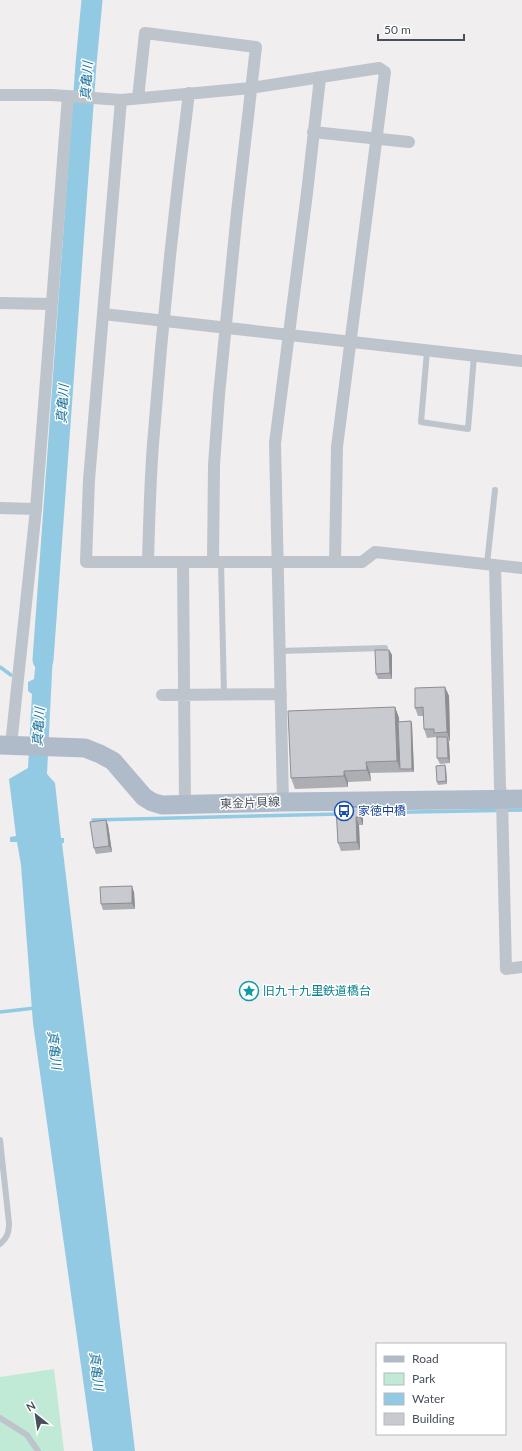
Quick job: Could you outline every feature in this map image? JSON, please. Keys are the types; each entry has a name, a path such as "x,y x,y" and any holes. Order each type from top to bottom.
{"main road":[{"name":"東金片貝線","path":"6,745 85,748 113,761 144,797 162,805 283,802 502,807 522,799"}],"street":[{"path":"138,98 144,33 256,47 226,328 214,465 217,562"},
{"path":"0,95 121,100 251,88 379,68 384,72 337,447 335,562"},
{"path":"283,802 275,443 320,78"},
{"path":"148,562 152,445 189,93"},
{"path":"6,745 36,509 51,304 73,97"},
{"path":"121,100 89,480 86,562 362,562 375,552 522,568"},
{"path":"313,132 410,142"},
{"path":"0,304 51,304"},
{"path":"103,314 522,361"},
{"path":"0,508 36,509"},
{"path":"183,562 185,805"},
{"path":"491,565 502,807 506,969 522,967"},
{"path":"162,695 281,694"}],"lane":[{"path":"426,351 421,422 468,429 474,356"},
{"path":"491,565 495,490"},
{"path":"217,562 224,695"},
{"path":"280,651 384,648"},
{"path":"0,1140 9,1223 9,1231 6,1238 0,1244"},
{"path":"0,1418 27,1435 38,1451"}],"green space":[{"path":"54,1369 64,1451 0,1451 0,1377"}],"water":[{"path":"39,629 54,632 47,774 55,783 61,838 64,838 64,843 62,843 135,1451 93,1451 33,1023 21,865 17,842 10,842 10,837 16,836 9,779 28,768 32,694 28,691 28,682 34,679"}],"building":[{"path":"375,650 389,650 390,673 376,674"},
{"path":"445,687 447,732 434,733 434,729 424,729 423,707 415,708 415,688"},
{"path":"395,707 397,761 366,762 367,770 344,771 344,776 291,778 288,711"},
{"path":"411,721 412,769 400,769 398,722"},
{"path":"437,737 447,737 448,758 437,758"},
{"path":"445,765 446,781 437,782 436,766"},
{"path":"336,807 360,807 360,817 356,817 357,842 338,843"},
{"path":"106,820 109,846 94,848 90,822"},
{"path":"132,886 132,903 101,904 100,887"}],"waterway":[{"name":"真亀川","path":"43,660 86,64 92,0"},
{"path":"0,667 11,675"},
{"path":"358,813 522,810"},
{"path":"93,820 340,814"},
{"path":"0,1012 35,1008"}],"place":[{"name":"家徳中橋","path":"344,811"},
{"name":"旧九十九里鉄道橋台","path":"249,991"}]}
